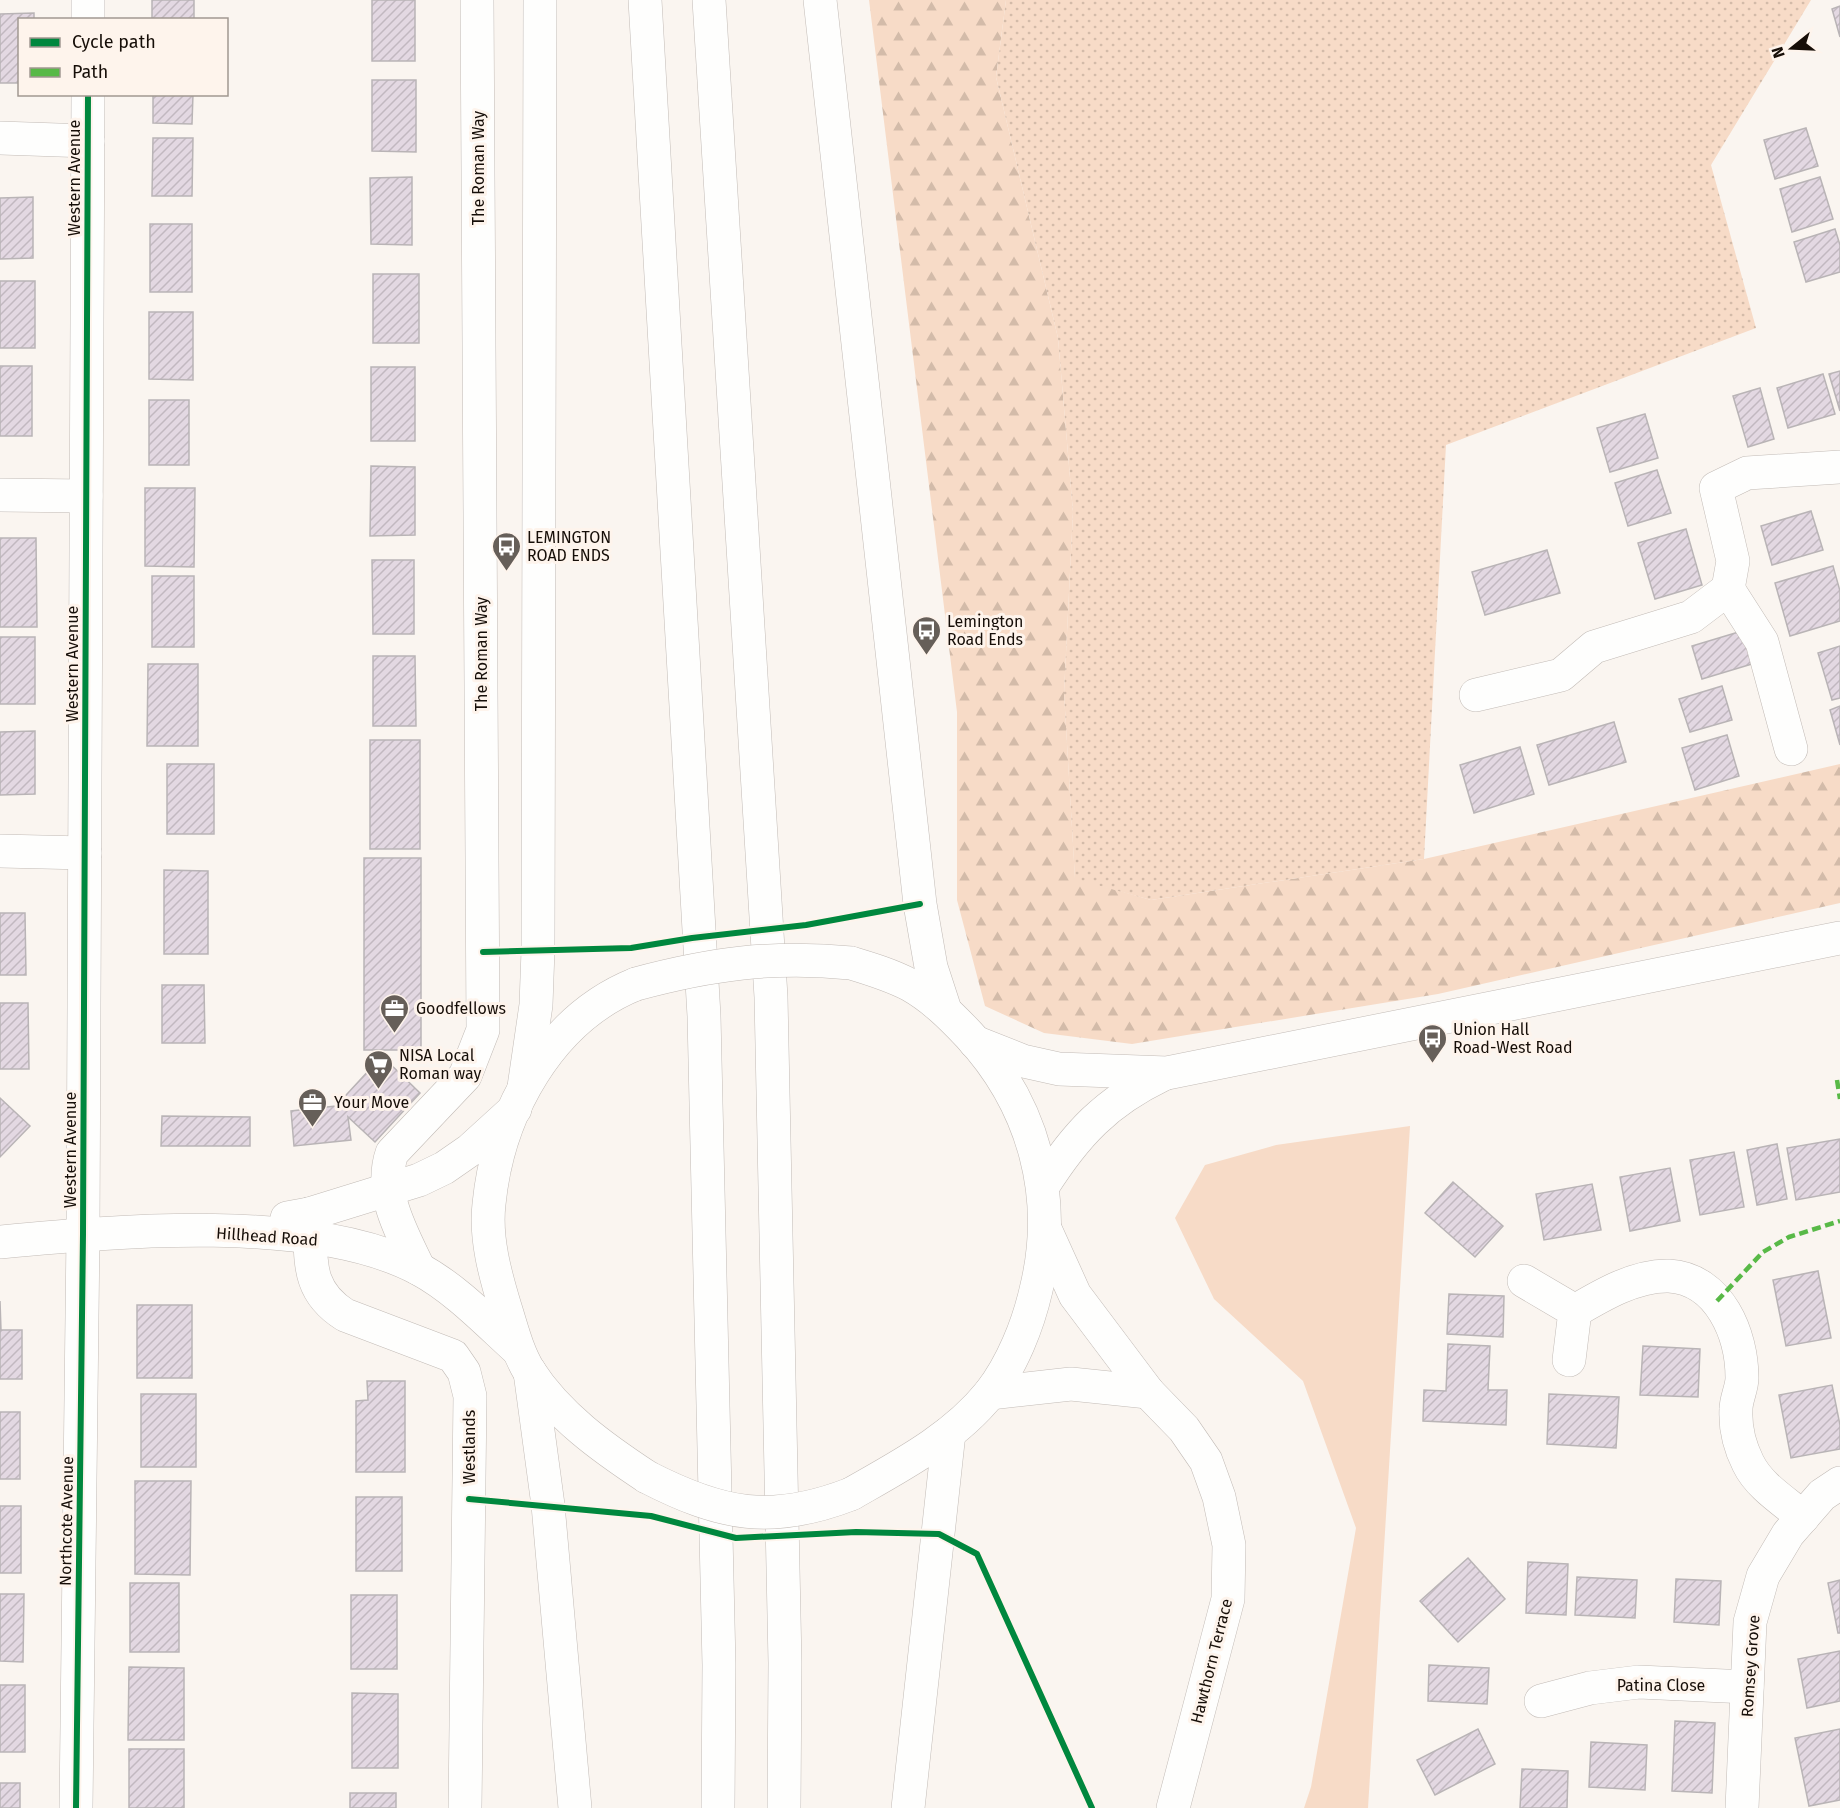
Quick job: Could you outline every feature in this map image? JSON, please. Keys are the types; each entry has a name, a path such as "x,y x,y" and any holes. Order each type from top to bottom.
{"main road":[{"path":"88,0 88,18"},
{"name":"The Roman Way","path":"419,1269 397,1221 387,1188 387,1167 392,1153 465,1076 483,1030 477,0"},
{"path":"540,0 536,1005 519,1098 495,1167 489,1206 490,1245 524,1361 548,1505 575,1808"},
{"path":"645,0 705,1016 719,1665 718,1808"},
{"path":"709,0 771,997 785,1652 784,1808"},
{"path":"820,0 920,904 932,968 945,1010"},
{"name":"Western Avenue","path":"83,1234 88,96"},
{"path":"0,138 88,141"},
{"path":"1476,695 1560,675 1594,646 1691,617 1728,589 1733,561 1716,488 1747,473 1840,467"},
{"path":"0,495 86,496"},
{"path":"1728,589 1762,642 1791,749"},
{"path":"0,851 85,853"},
{"path":"975,1042 1023,1061 1059,1069 1167,1073 1840,938"},
{"path":"519,1098 546,1053 570,1027 613,993 636,984 735,962 775,958 851,963 911,986 945,1010 1002,1075 1021,1109 1035,1149 1043,1186 1044,1227 1042,1267 1031,1311 1014,1353 990,1393 949,1433 906,1463 851,1494 824,1504 768,1513 738,1512 698,1500 646,1477 605,1449 562,1412 524,1361"},
{"path":"1043,1186 1066,1150 1089,1124 1114,1102 1167,1073"},
{"name":"Hillhead Road","path":"0,1242 83,1234 310,1225 387,1188 419,1180 444,1168 470,1149 519,1098"},
{"name":"Hillhead Road","path":"310,1225 419,1269 454,1294 524,1361"},
{"name":"Westlands","path":"310,1225 312,1274 321,1294 332,1307 345,1315 453,1356 464,1372 470,1396 465,1808"},
{"name":"Hawthorn Terrace","path":"1044,1227 1075,1294 1148,1392 1184,1428 1206,1461 1220,1497 1229,1545 1228,1599 1173,1808"},
{"name":"Northcote Avenue","path":"76,1808 83,1234"},
{"path":"1575,1311 1636,1282 1669,1276 1699,1285 1717,1301 1731,1322 1739,1346 1742,1380 1736,1408 1738,1436 1748,1464 1766,1487 1803,1517"},
{"path":"1524,1281 1575,1311"},
{"path":"1569,1360 1575,1311"},
{"path":"990,1393 1071,1384 1148,1392"},
{"path":"908,1808 949,1433"},
{"name":"Romsey Grove","path":"1742,1808 1750,1622 1763,1576 1788,1533 1822,1496 1840,1483"},
{"name":"Patina Close","path":"1541,1701 1590,1688 1640,1682 1747,1687"}],"green space":[{"path":"869,0 1006,0 996,77 1058,338 1073,512 1064,693 1075,878 1151,900 1424,859 1840,764 1840,903 1438,994 1132,1044 1044,1033 985,1006 957,900 957,712"},
{"path":"1006,0 1811,0 1711,165 1756,328 1446,445 1424,859 1151,900 1075,879 1064,693 1073,512 1058,338 996,77"},
{"path":"1410,1126 1368,1808 1304,1808 1311,1787 1356,1528 1303,1381 1214,1299 1175,1218 1205,1165 1276,1145"}],"building":[{"path":"152,0 194,0 194,18 152,18"},
{"path":"372,0 415,0 415,61 372,61"},
{"path":"1840,6 1840,37 1832,9"},
{"path":"34,13 34,18 18,18 18,83 0,83 0,14"},
{"path":"372,80 416,80 416,152 372,151"},
{"path":"153,96 193,96 192,124 153,123"},
{"path":"1806,128 1818,166 1775,179 1764,140"},
{"path":"153,138 193,138 192,196 152,196"},
{"path":"412,177 412,245 371,244 370,178"},
{"path":"1820,177 1833,219 1792,232 1780,189"},
{"path":"33,197 33,258 0,259 0,198"},
{"path":"150,224 192,224 192,292 150,292"},
{"path":"1835,229 1840,245 1840,272 1806,282 1794,242"},
{"path":"373,274 419,274 419,343 373,343"},
{"path":"0,281 35,281 35,348 0,348"},
{"path":"149,312 193,312 193,380 149,379"},
{"path":"0,366 32,366 32,436 0,436"},
{"path":"371,367 415,367 415,441 371,441"},
{"path":"1840,371 1840,411 1829,374"},
{"path":"1823,374 1835,414 1788,428 1777,388"},
{"path":"1760,388 1774,439 1748,447 1733,396"},
{"path":"149,400 189,400 189,465 149,465"},
{"path":"1645,414 1658,458 1610,472 1597,428"},
{"path":"371,466 415,467 415,535 370,536"},
{"path":"1657,470 1671,513 1628,526 1615,483"},
{"path":"145,488 195,488 194,567 145,566"},
{"path":"1811,511 1823,550 1772,565 1761,526"},
{"path":"1686,529 1702,585 1655,599 1638,543"},
{"path":"0,538 36,538 37,627 0,627"},
{"path":"1547,550 1560,593 1485,615 1472,572"},
{"path":"372,560 414,560 414,634 373,634"},
{"path":"1833,566 1840,591 1840,621 1790,636 1775,583"},
{"path":"152,576 194,576 194,647 152,647"},
{"path":"1742,631 1752,664 1702,679 1692,646"},
{"path":"0,637 35,637 35,704 0,704"},
{"path":"1840,646 1840,698 1832,700 1818,653"},
{"path":"373,656 415,656 416,726 373,726"},
{"path":"148,664 198,664 198,746 147,746"},
{"path":"1722,686 1732,720 1690,732 1679,699"},
{"path":"1840,706 1840,745 1830,710"},
{"path":"1614,722 1626,762 1549,785 1537,745"},
{"path":"35,731 35,794 0,795 0,732"},
{"path":"1727,735 1739,776 1695,790 1682,748"},
{"path":"370,740 420,740 420,849 370,849"},
{"path":"1520,747 1534,794 1474,813 1460,765"},
{"path":"167,764 214,764 214,834 167,834"},
{"path":"364,858 421,858 421,1050 364,1050"},
{"path":"164,870 208,871 208,954 164,954"},
{"path":"0,913 25,913 26,975 0,975"},
{"path":"162,985 204,985 205,1043 162,1043"},
{"path":"0,1003 28,1003 29,1069 0,1069"},
{"path":"382,1056 420,1093 375,1142 348,1117 351,1140 294,1146 291,1111 336,1106"},
{"path":"0,1098 30,1126 0,1157"},
{"path":"162,1116 250,1117 250,1146 161,1146"},
{"path":"1840,1139 1840,1192 1796,1200 1787,1148"},
{"path":"1777,1144 1787,1199 1757,1205 1747,1150"},
{"path":"1734,1152 1744,1207 1700,1215 1690,1160"},
{"path":"1670,1168 1680,1221 1630,1231 1620,1177"},
{"path":"1453,1182 1503,1226 1475,1257 1425,1213"},
{"path":"1592,1184 1601,1230 1544,1240 1536,1194"},
{"path":"1818,1271 1831,1338 1786,1346 1773,1280"},
{"path":"1449,1294 1504,1296 1503,1337 1447,1334"},
{"path":"0,1301 1,1330 22,1330 22,1379 0,1379"},
{"path":"137,1305 192,1305 192,1378 137,1378"},
{"path":"1448,1344 1490,1346 1488,1390 1507,1390 1506,1425 1423,1421 1424,1390 1446,1391"},
{"path":"1643,1346 1700,1349 1698,1397 1640,1395"},
{"path":"367,1381 405,1381 405,1472 356,1472 356,1401 368,1400"},
{"path":"1832,1385 1840,1425 1840,1449 1791,1458 1779,1395"},
{"path":"141,1394 196,1394 196,1467 141,1467"},
{"path":"1549,1394 1619,1397 1616,1448 1547,1444"},
{"path":"0,1412 20,1412 20,1479 0,1479"},
{"path":"135,1481 191,1481 190,1575 135,1574"},
{"path":"356,1497 402,1497 402,1571 356,1571"},
{"path":"0,1506 21,1506 21,1573 0,1573"},
{"path":"1468,1558 1505,1599 1458,1642 1420,1601"},
{"path":"1528,1562 1568,1564 1566,1615 1526,1613"},
{"path":"1577,1577 1637,1580 1635,1618 1575,1615"},
{"path":"1676,1579 1721,1581 1719,1625 1674,1622"},
{"path":"1840,1580 1840,1633 1838,1633 1828,1583"},
{"path":"130,1583 179,1583 179,1652 130,1652"},
{"path":"0,1594 24,1594 23,1662 0,1661"},
{"path":"351,1595 397,1595 397,1669 351,1669"},
{"path":"1840,1651 1840,1701 1807,1708 1798,1659"},
{"path":"1429,1665 1489,1668 1487,1704 1428,1701"},
{"path":"129,1667 184,1668 184,1740 128,1740"},
{"path":"0,1685 25,1685 25,1752 0,1752"},
{"path":"352,1693 398,1694 398,1768 352,1768"},
{"path":"1675,1721 1715,1723 1712,1793 1672,1791"},
{"path":"1478,1729 1495,1764 1435,1795 1417,1760"},
{"path":"1840,1729 1840,1800 1809,1806 1795,1738"},
{"path":"1591,1742 1647,1745 1645,1790 1589,1787"},
{"path":"129,1749 184,1749 184,1808 129,1808"},
{"path":"1522,1769 1568,1771 1567,1808 1520,1808"},
{"path":"0,1783 20,1783 20,1808 0,1808"},
{"path":"350,1793 396,1793 396,1808 350,1808"}],"marked path":[{"path":"1837,1080 1840,1099"},
{"path":"1717,1301 1763,1252 1789,1237 1840,1221"}],"cycle path":[{"path":"76,1808 83,1234 88,96"},
{"path":"483,952 631,948 692,938 806,925 920,904"},
{"path":"469,1499 651,1516 736,1538 856,1532 939,1534 977,1554 1092,1808"}],"place":[{"name":"LEMINGTON ROAD ENDS","path":"506,572"},
{"name":"Lemington Road Ends","path":"926,656"},
{"name":"Goodfellows","path":"395,1034"},
{"name":"Union Hall Road-West Road","path":"1432,1064"},
{"name":"NISA Local Roman way","path":"378,1090"},
{"name":"Your Move","path":"313,1128"}]}
